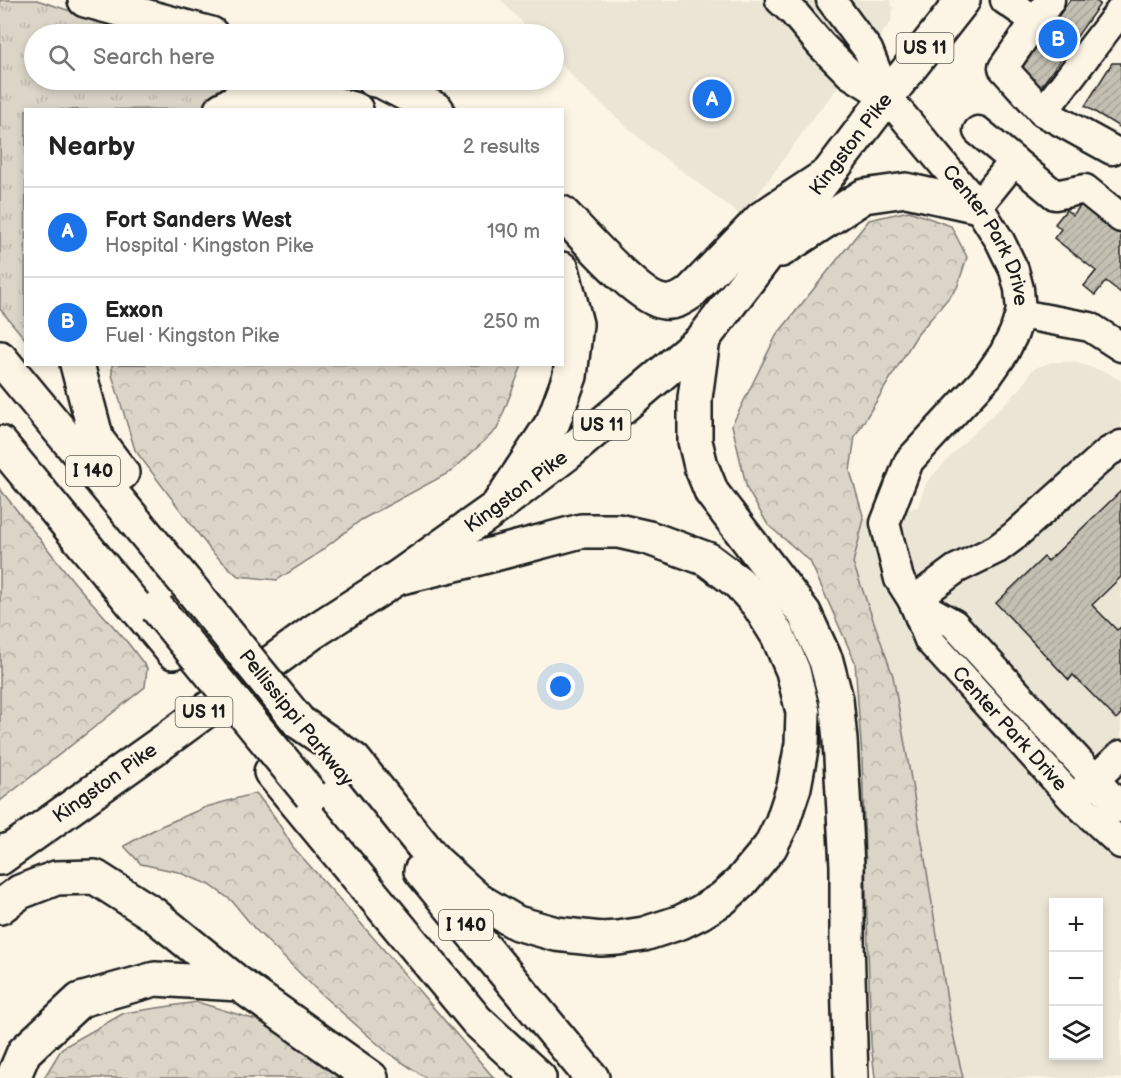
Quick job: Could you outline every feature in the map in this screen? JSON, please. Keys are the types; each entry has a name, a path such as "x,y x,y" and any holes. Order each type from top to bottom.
{"main road":[{"path":"85,0 174,24"},
{"name":"Kingston Pike","path":"4,853 154,749 313,632 397,578 497,507 568,453 703,339 963,0"},
{"path":"398,90 433,108"},
{"path":"224,108 233,103 311,97 349,108"},
{"path":"564,215 628,281 648,296 662,302 677,302 690,293 762,218 827,175"},
{"path":"762,262 864,196 906,190 978,206"},
{"path":"497,507 553,422 570,376 576,324 564,277"},
{"path":"703,339 695,398 695,441 701,465 712,493 804,613 826,661 836,699 847,866 851,1078"},
{"name":"Pellissippi Parkway","path":"0,358 299,722 347,766 592,1078"},
{"path":"78,366 96,440 180,549 186,584"},
{"name":"Pellissippi Parkway","path":"0,418 542,1078"},
{"path":"0,443 477,1021 542,1078"},
{"path":"347,766 435,861 478,900 517,923 556,934 610,939 644,934 681,922 722,899 740,883 770,847 782,823 794,787 802,740 803,712 793,671 778,636 758,604 739,583 707,559 649,538 618,531 581,531 397,578"},
{"path":"0,907 20,892 56,878 95,877 153,914 239,984 372,1078"},
{"path":"13,1078 24,1052 80,1000 155,979 239,984"}],"street":[{"path":"780,0 850,75 887,97"},
{"path":"831,0 868,50 887,97"},
{"path":"1005,0 1043,11 1003,68 1043,112 1112,150"},
{"path":"1115,0 1121,4"},
{"path":"1043,112 1121,10"},
{"name":"Center Park Drive","path":"887,97 978,206 1000,241 1014,270 1019,289 1020,314 1004,353 988,376 909,461 885,523 899,579 913,601 929,640 1073,799 1121,844"},
{"path":"978,131 1055,195 1085,189 1121,218"},
{"path":"978,206 1014,161"},
{"path":"1020,314 1090,327 1121,347"},
{"path":"913,601 956,569 997,549 1013,537 1108,452 1121,445"},
{"name":"Center Park Drive","path":"913,601 954,624 1121,808"},
{"path":"802,740 840,740"},
{"path":"1073,799 1121,755"}],"shaded area":[{"path":"501,0 890,0 893,8 891,22 817,113 742,216 650,147 581,86 564,67 564,24 524,24"},
{"path":"1052,362 1075,362 1108,373 1121,381 1121,1078 963,1078 951,1025 893,676 853,563 864,519 918,507 926,483 962,444 1021,388 1033,369"}],"green space":[{"path":"0,0 37,0 112,24 24,24 24,90 326,90 212,101 202,108 24,108 24,338 0,309"},
{"path":"909,211 951,226 967,257 957,288 917,335 855,436 850,471 864,519 853,563 893,676 951,1025 963,1078 875,1078 871,1044 862,757 855,662 810,561 768,525 747,489 732,425 776,336 869,220"},
{"path":"112,366 522,366 497,429 452,471 361,520 313,557 277,580 238,576 212,552 135,450 112,375"},
{"path":"0,489 74,582 147,668 145,687 0,801"},
{"path":"256,793 274,816 293,847 494,1078 426,1078 388,1053 322,995 254,928 232,901 210,885 178,872 141,864 124,846 159,827 206,807"},
{"path":"197,1002 273,1025 339,1078 44,1078 62,1048 124,1013"}],"building":[{"path":"1070,0 1094,0 1100,4 1038,91 1016,75"},
{"path":"1112,63 1121,63 1121,128 1085,106"},
{"path":"1085,200 1121,229 1121,293 1106,281 1095,295 1084,286 1096,271 1054,238 1061,229 1055,224 1066,210 1073,215"},
{"path":"1121,491 1121,577 1092,605 1117,630 1121,627 1121,714 1116,719 1073,675 1069,680 996,603 1044,557 1048,561"}],"place":[{"name":"Exxon","path":"1058,39"},
{"name":"Fort Sanders West","path":"712,99"}]}
